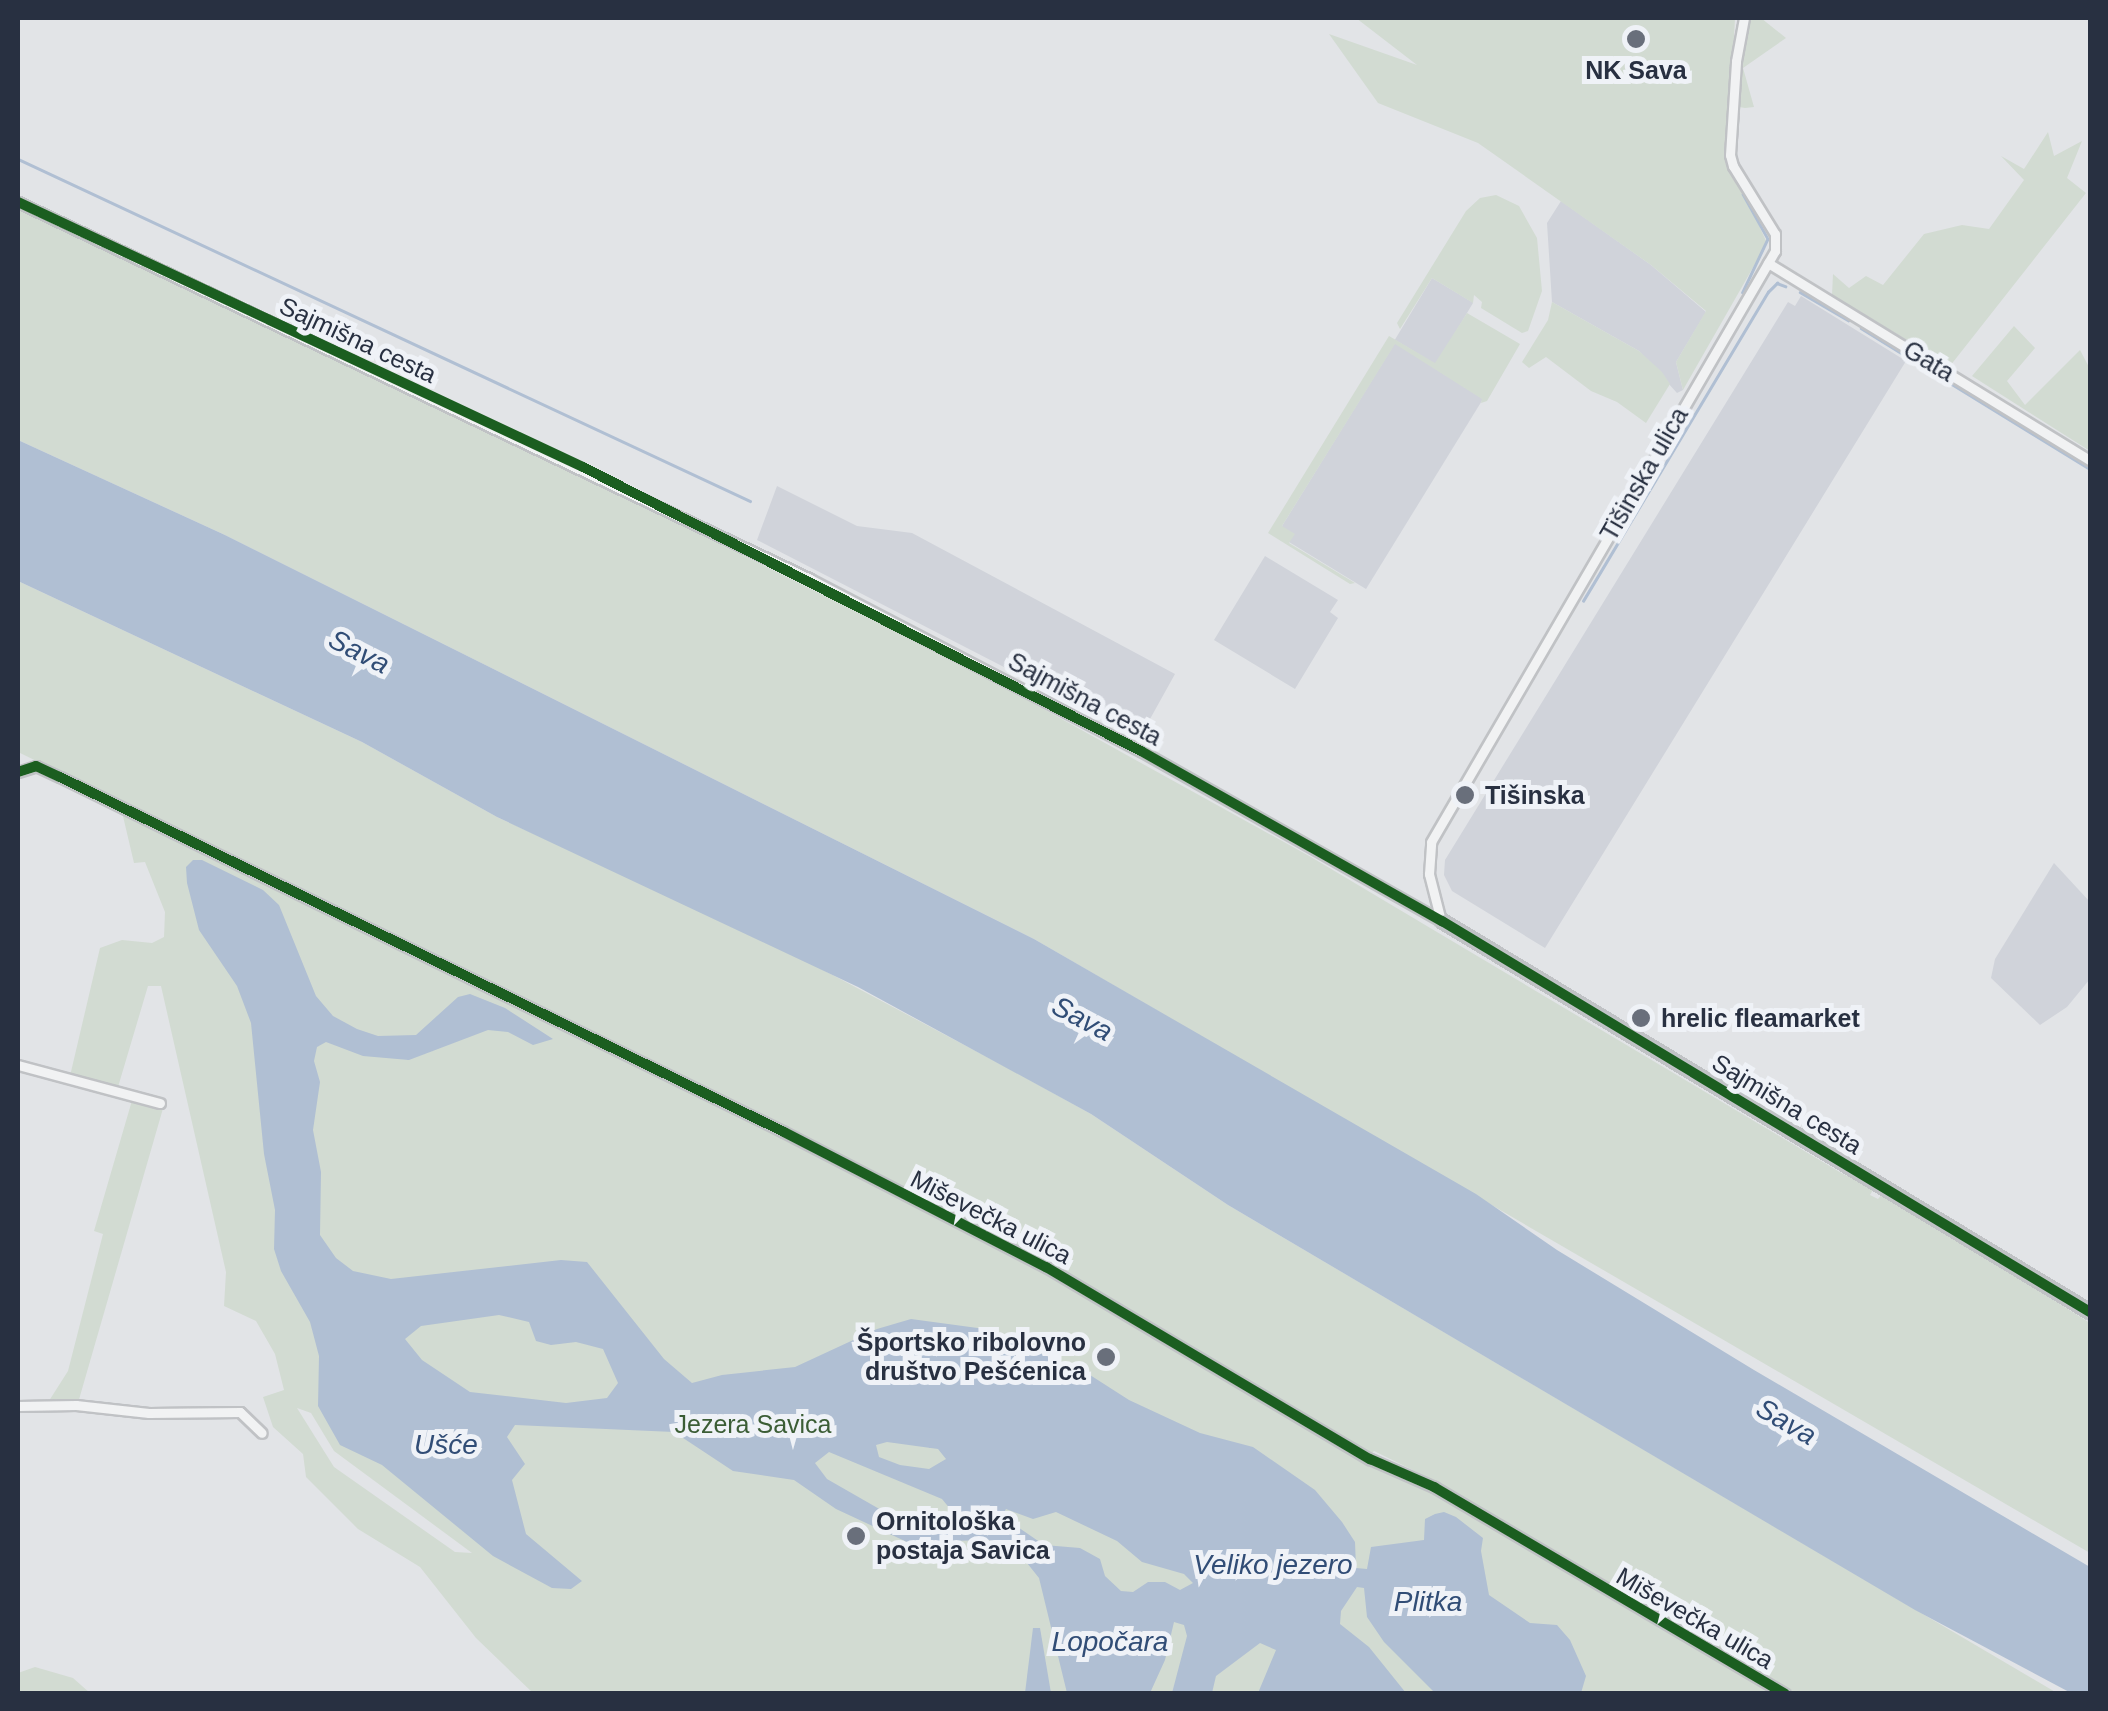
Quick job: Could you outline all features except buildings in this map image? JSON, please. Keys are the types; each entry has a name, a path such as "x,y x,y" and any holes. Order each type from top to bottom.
{"street":[{"path":"1744,18 1736,61 1730,155 1738,177 1775,234 1775,251 1768,263"},
{"name":"Sajmišna cesta","path":"18,202 793,570 1141,751 1442,921 2090,1312"},
{"name":"Gata","path":"1768,263 2090,460"},
{"name":"Tišinska ulica","path":"1442,921 1428,874 1430,842 1768,263"},
{"name":"Miševečka ulica","path":"18,772 36,766 784,1132 1046,1267 1370,1459 1434,1487 1785,1694"},
{"path":"18,1065 160,1103"},
{"path":"18,1406 76,1405 149,1413 240,1412 262,1433"}],"shaded area":[{"path":"1561,201 1651,265 1706,312 1676,362 1683,390 1677,393 1639,351 1552,302 1547,223"},
{"path":"1432,278 1473,303 1436,364 1395,340"},
{"path":"1801,296 1906,361 1545,948 1452,891 1444,875 1445,860 1788,302 1795,306"},
{"path":"1395,343 1483,399 1366,589 1289,542 1282,526"},
{"path":"777,486 857,526 912,533 1175,674 1140,737 757,540"},
{"path":"1265,556 1338,600 1330,612 1338,618 1295,689 1214,640"},
{"path":"2054,863 2090,902 2090,979 2067,1007 2040,1025 1991,978 1995,959"}],"green space":[{"path":"1356,18 1735,18 1728,158 1767,243 1683,390 1676,362 1706,311 1651,265 1478,143 1378,103 1329,34 1417,65"},
{"path":"1749,18 1761,18 1786,38 1743,68 1754,107 1745,108 1739,107 1740,79"},
{"path":"2048,132 2054,156 2082,141 2067,178 2086,193 1950,366 1832,295 1833,274 1849,288 1866,276 1883,285 1924,234 1962,225 1989,229 2024,180 2001,156 2024,169"},
{"path":"1496,195 1519,206 1537,238 1542,291 1528,331 1522,333 1481,308 1482,302 1474,295 1473,303 1432,278 1400,329 1397,323 1466,211 1480,198"},
{"path":"18,209 577,472 973,670 1311,857 1843,1174 1874,1188 1870,1195 1878,1199 1883,1193 2090,1323 2090,1553 1034,939 225,535 18,440"},
{"path":"1552,302 1639,351 1662,372 1670,384 1646,423 1617,402 1591,391 1546,357 1529,368 1522,362 1548,320"},
{"path":"1467,313 1520,344 1487,401 1481,403 1482,399 1395,344 1282,526 1295,534 1289,543 1355,583 1350,584 1268,533 1389,336 1435,363"},
{"path":"2014,326 2035,348 2007,381 2025,405 2080,350 2090,369 2090,451 1972,376"},
{"path":"18,581 362,742 497,817 780,947 1017,1073 1091,1114 1228,1205 2057,1693 1793,1693 1429,1478 1374,1451 1371,1454 1054,1267 787,1128 18,752"},
{"name":"Jezera Savica","path":"122,812 782,1135 1050,1274 1384,1473 1388,1468 1423,1485 1777,1693 533,1693 476,1638 420,1567 358,1529 306,1477 303,1454 273,1427 263,1397 284,1390 275,1354 256,1321 224,1306 226,1272 161,986 148,986 118,1087 70,1076 100,948 122,940 152,943 164,937 165,912 145,862 134,863","holes":["297,1408 311,1413 334,1451 472,1553 455,1552 334,1467"]},
{"path":"133,1097 164,1105 78,1403 47,1404 68,1371 103,1234 94,1231"},
{"path":"35,1667 73,1678 90,1693 18,1693 18,1673"}],"water":[{"name":"Sava","path":"18,440 225,535 1034,939 1476,1194 1557,1250 1754,1370 2090,1567 2090,1693 2071,1693 1915,1610 1228,1205 1091,1114 858,987 497,817 362,742 18,581"},
{"path":"193,860 202,860 263,890 279,905 316,996 333,1016 357,1029 378,1036 416,1035 458,997 470,994 505,1008 553,1039 533,1045 508,1032 488,1030 409,1060 363,1056 326,1042 317,1047 314,1061 320,1082 313,1130 321,1172 320,1235 336,1258 353,1271 391,1279 561,1260 587,1262 664,1359 692,1383 722,1375 795,1367 877,1329 911,1319 985,1329 1090,1375 1129,1400 1200,1433 1253,1447 1315,1490 1355,1542 1356,1568 1367,1569 1371,1547 1424,1540 1425,1519 1444,1512 1456,1517 1483,1538 1481,1551 1489,1595 1530,1623 1557,1625 1570,1640 1586,1676 1581,1693 1435,1693 1384,1642 1367,1617 1364,1588 1357,1587 1341,1611 1340,1624 1369,1647 1406,1693 1258,1693 1276,1650 1260,1643 1216,1676 1212,1693 1172,1693 1187,1636 1184,1625 1174,1622 1165,1660 1150,1693 1067,1693 1039,1578 1015,1548 989,1540 907,1542 836,1509 794,1480 733,1471 674,1432 515,1425 507,1437 525,1464 512,1480 526,1534 582,1581 571,1589 552,1588 493,1556 382,1465 340,1445 318,1406 319,1356 310,1322 281,1271 274,1249 275,1210 264,1154 251,1023 237,986 199,930 186,867","holes":["499,1315 529,1322 536,1341 551,1345 576,1342 603,1349 618,1383 607,1398 566,1403 470,1392 422,1360 405,1339 421,1326","887,1442 938,1449 946,1459 929,1469 900,1465 879,1457 876,1445","829,1452 942,1499 960,1521 953,1532 916,1530 827,1479 815,1463","1006,1509 1033,1519 1056,1512 1117,1541 1142,1562 1184,1574 1193,1583 1180,1590 1165,1582 1148,1582 1133,1592 1121,1591 1105,1576 1100,1559 1080,1548 1044,1545 1002,1516"]},
{"path":"1033,1628 1040,1628 1051,1693 1025,1693"}],"waterway":[{"path":"18,159 750,501"},
{"path":"1743,194 1768,239 1743,292"},
{"path":"1583,601 1768,292 1777,283 1785,286"},
{"path":"1800,292 1848,320"},
{"path":"1861,328 1908,357"},
{"path":"1921,365 2090,469"}],"cycle path":[{"path":"18,202 583,467 1141,751 1442,921 2090,1312"},
{"path":"18,772 36,766 60,777 784,1132 1046,1267 1370,1459 1434,1487 1785,1694"}],"place":[{"name":"NK Sava","path":"1636,39"},
{"name":"Tišinska","path":"1465,795"},
{"name":"hrelic fleamarket","path":"1641,1018"},
{"name":"Športsko ribolovno društvo Pešćenica","path":"1106,1357"},
{"name":"Ornitološka postaja Savica","path":"856,1536"}],"water label":[{"name":"Ušće","path":"446,1445"},
{"name":"Veliko jezero","path":"1273,1565"},
{"name":"Plitka","path":"1428,1602"},
{"name":"Lopočara","path":"1110,1642"}]}
